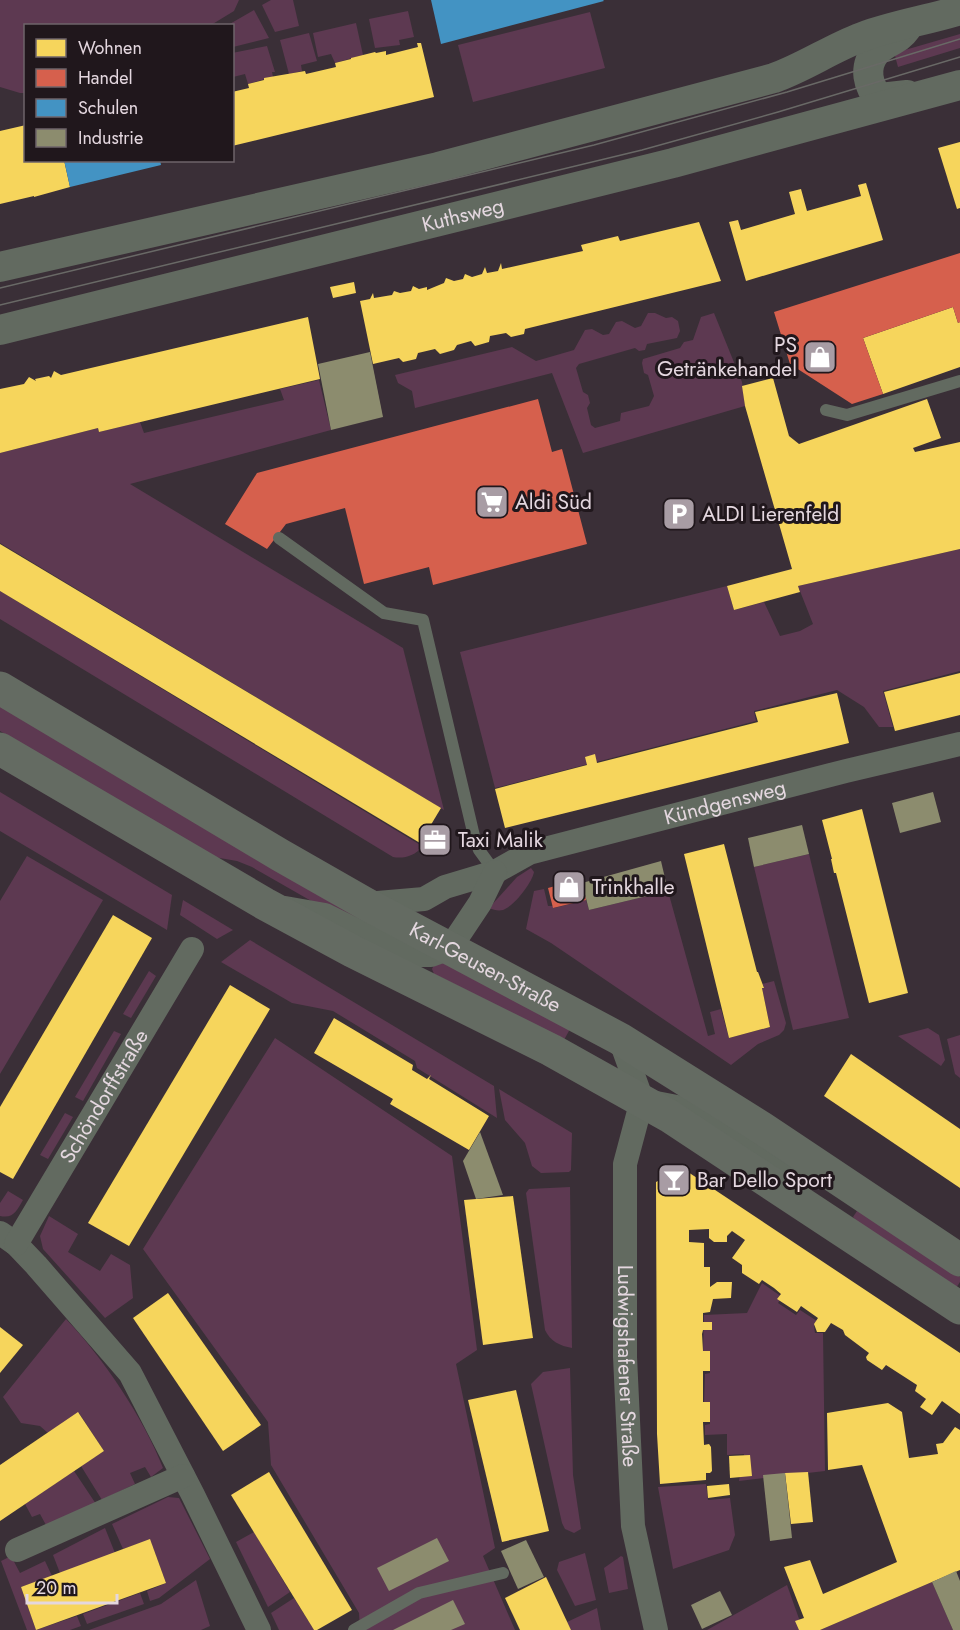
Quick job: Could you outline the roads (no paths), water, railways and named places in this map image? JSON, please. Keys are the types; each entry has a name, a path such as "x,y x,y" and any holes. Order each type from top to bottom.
{"main road":[{"name":"Karl-Geusen-Straße","path":"0,688 366,904 620,1039 714,1097 960,1260"},
{"name":"Karl-Geusen-Straße","path":"0,749 265,904 361,956 551,1050 642,1100 710,1141 960,1308"}],"street":[{"path":"0,267 438,167 620,120 774,78 795,70 847,42 911,22 960,10"},
{"name":"Kuthsweg","path":"911,22 901,37 874,54 869,67 869,80 874,93 880,98 913,94 924,96"},
{"name":"Kuthsweg","path":"0,330 661,166 960,85"},
{"name":"Kündgensweg","path":"366,904 424,899 445,887 495,872 529,853 960,744"},
{"path":"265,904 325,915 411,955 431,955 450,948 480,903 495,872"},
{"name":"Schöndorffstraße","path":"192,949 8,1238 130,1373 259,1630"},
{"path":"620,1039 642,1100 703,1112 793,1171 839,1179"},
{"name":"Ludwigshafener Straße","path":"642,1100 625,1164 625,1357 633,1526 656,1630"},
{"path":"17,1550 183,1476"}],"lane":[{"path":"826,410 847,414 960,381"},
{"path":"279,538 384,612 423,620 474,836 479,850 495,872"},
{"path":"354,1630 419,1593 502,1573"}],"tram line":[{"path":"0,288 594,145 787,92 960,39"},
{"path":"0,305 642,150 960,57"}],"place":[{"name":"PS Getränkehandel","path":"820,357"},
{"name":"Aldi Süd","path":"492,502"},
{"name":"ALDI Lierenfeld","path":"679,514"},
{"name":"Taxi Malik","path":"435,840"},
{"name":"Trinkhalle","path":"569,887"},
{"name":"Bar Dello Sport","path":"674,1180"}]}
